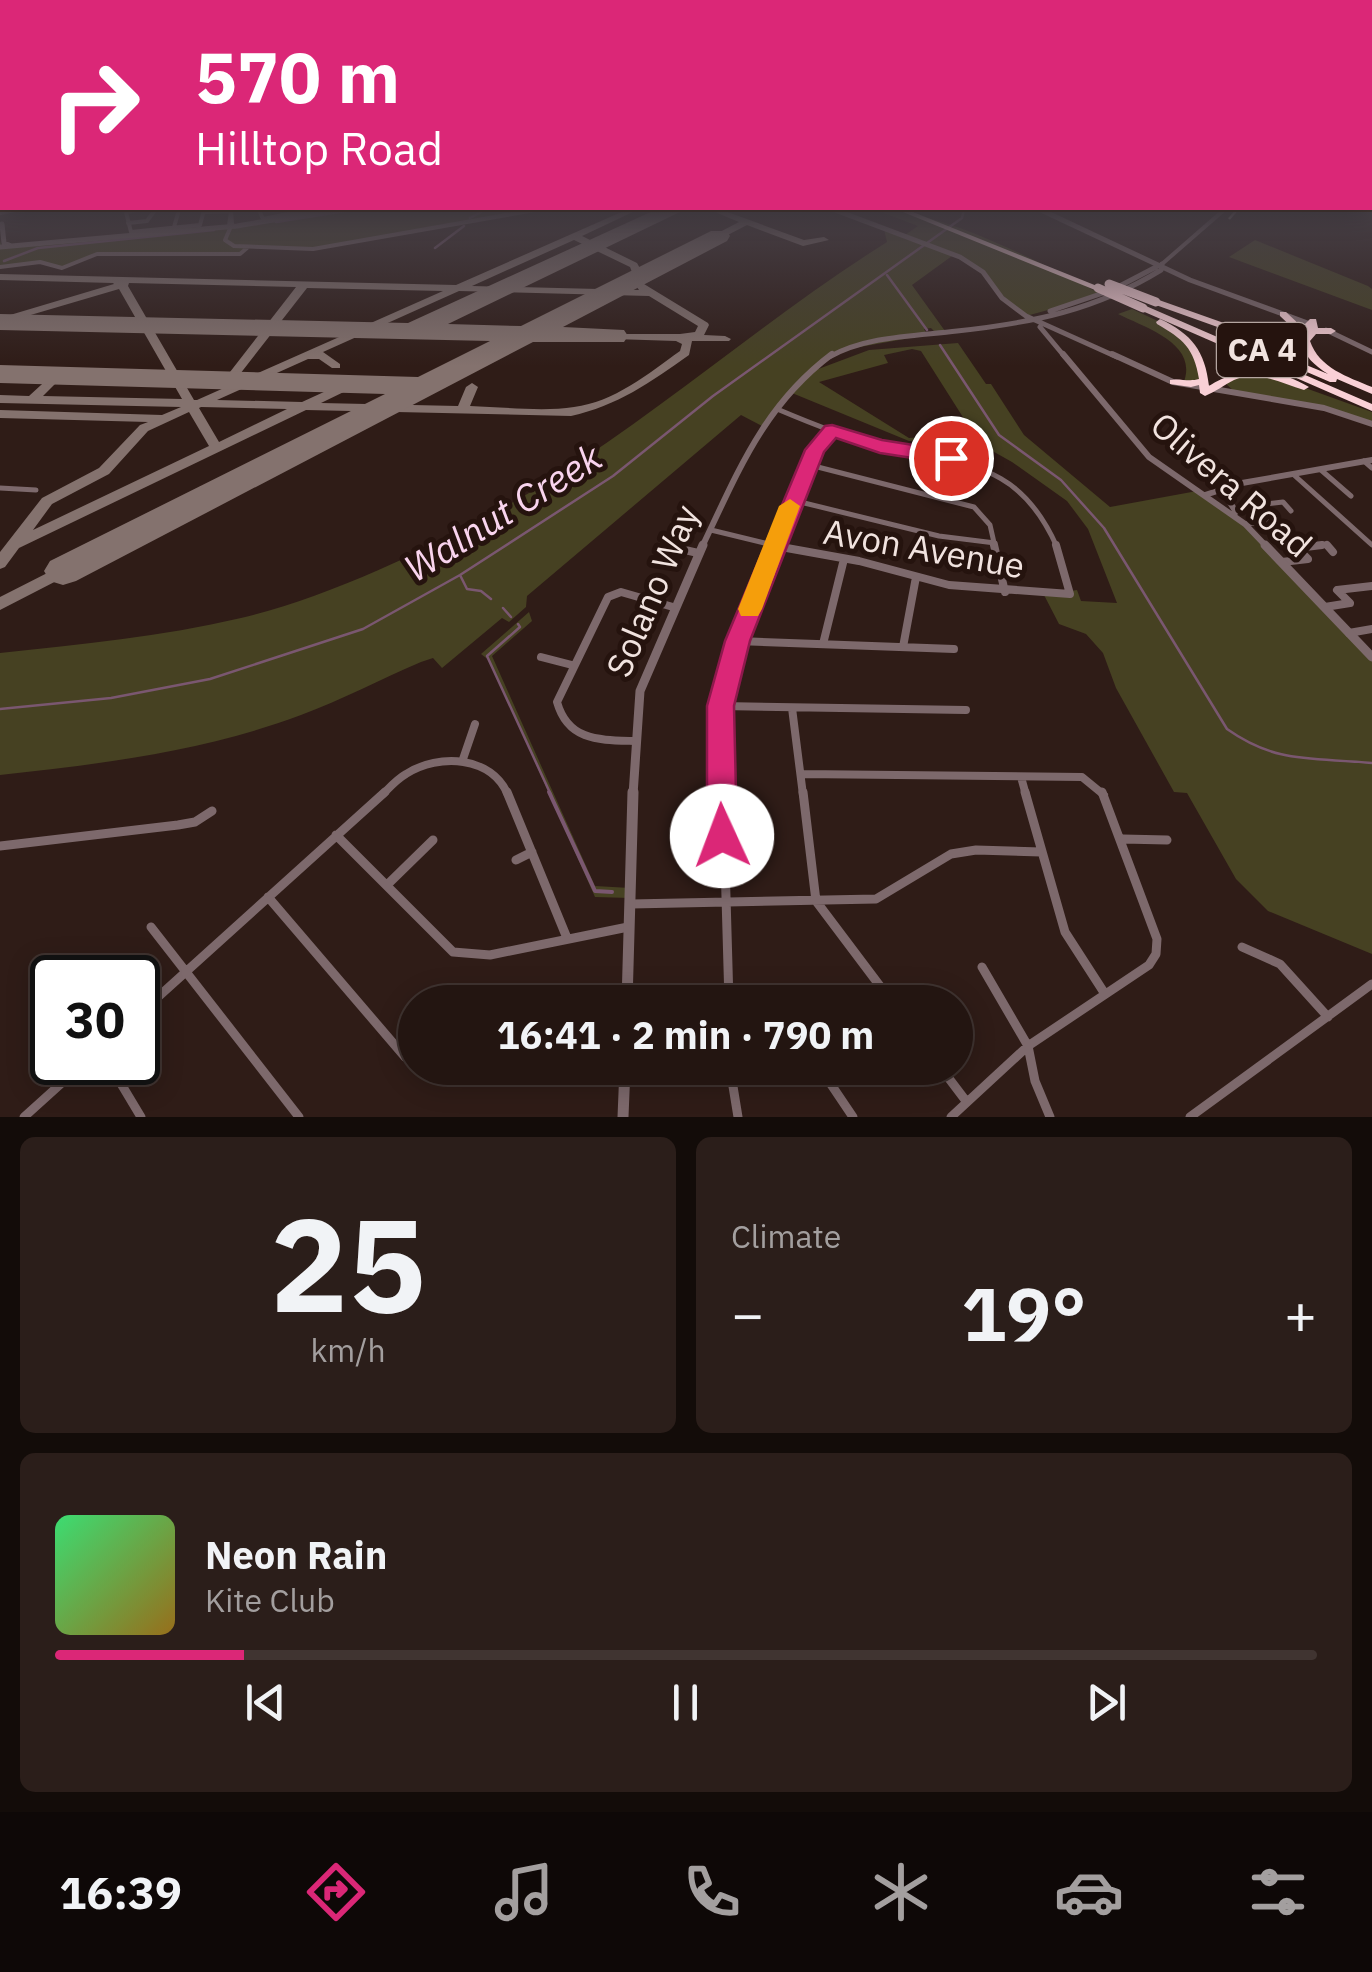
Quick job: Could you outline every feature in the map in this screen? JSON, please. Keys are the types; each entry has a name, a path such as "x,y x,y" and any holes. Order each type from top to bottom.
{"highway":[{"name":"CA 4","path":"1040,262 1372,394"},
{"name":"CA 4","path":"1051,262 1092,278 1102,287"},
{"path":"1102,287 1147,306 1268,342 1291,341 1311,327"},
{"name":"CA 4","path":"1147,306 1372,410"},
{"path":"1147,306 1194,348 1202,360 1206,389"},
{"path":"1283,314 1330,331"},
{"path":"1311,327 1305,345 1314,360 1372,394"},
{"path":"1173,382 1206,389 1240,373 1262,373 1372,410"},
{"path":"1224,381 1237,394"}],"street":[{"path":"0,266 39,262"},
{"path":"40,262 59,268 75,262"},
{"path":"967,262 983,272 1001,302 1040,328 1173,382"},
{"path":"1154,262 1283,314"},
{"name":"Solano Way","path":"1026,319 1094,298 1163,262"},
{"path":"1160,265 1372,350"},
{"name":"Solano Way","path":"628,985 634,741 640,692 673,607 758,430 814,368 833,354 875,341 1064,314 1141,284 1161,270 1160,265"},
{"path":"1141,284 1160,274 1177,274"},
{"path":"1064,314 1054,322 1066,337"},
{"path":"1026,319 1168,384 1324,408 1372,426"},
{"name":"Olivera Road","path":"1040,328 1149,457 1245,524 1372,657"},
{"path":"1330,331 1372,350"},
{"path":"1059,350 1059,342 1066,337"},
{"path":"1206,389 1295,405 1372,426"},
{"path":"778,410 880,446 980,467 1012,486 1035,502 1047,518 1070,594"},
{"path":"728,985 720,706 738,641 806,464 832,431"},
{"path":"1208,498 1295,476 1369,463"},
{"path":"806,464 959,500 985,516 995,543 1004,592"},
{"path":"1322,471 1351,496"},
{"path":"1208,498 1242,483 1295,476 1371,542"},
{"path":"0,488 36,490"},
{"path":"1232,491 1229,501 1245,524 1272,520 1257,505 1283,502 1291,510"},
{"path":"792,500 939,536 995,543"},
{"name":"Avon Avenue","path":"711,530 916,577 1004,592 1070,594"},
{"path":"1282,562 1308,559 1297,548 1326,544 1333,552"},
{"path":"663,545 698,553"},
{"path":"822,644 844,559"},
{"path":"903,647 916,577"},
{"path":"1325,607 1350,604 1338,590 1372,586"},
{"path":"634,741 587,740 566,728 557,702 572,665 613,592 673,607"},
{"path":"1349,633 1372,629"},
{"path":"738,641 954,649"},
{"path":"541,657 572,665"},
{"path":"720,706 966,710"},
{"path":"792,708 816,902 879,985"},
{"path":"463,759 476,724"},
{"path":"160,995 405,774 430,762 463,759 489,769 503,782 567,938"},
{"path":"801,774 1082,777 1094,783 1106,797 1157,939 1156,954 1148,965 1028,1046 952,1117"},
{"path":"1021,777 1065,932 1105,994"},
{"path":"0,846 178,825 196,822 212,811"},
{"path":"336,834 453,952 490,956 630,927"},
{"path":"1123,839 1166,840"},
{"path":"388,884 434,840"},
{"path":"516,860 532,852"},
{"path":"630,904 876,899 896,892 911,874 954,853 1041,852"},
{"path":"268,896 398,1049"},
{"path":"151,927 299,1117"},
{"path":"1242,947 1263,950 1275,958 1328,1017"},
{"path":"982,966 1028,1046 1035,1080 1050,1117"},
{"path":"1190,1117 1372,984"},
{"path":"24,1117 59,1085"},
{"path":"122,1085 142,1117"},
{"path":"622,1117 623,1085"},
{"path":"733,1085 738,1117"},
{"path":"831,1085 853,1117"},
{"path":"953,1085 966,1101"}],"shaded area":[{"path":"0,262 75,262 59,268 44,263 0,267"},
{"path":"856,262 944,262 912,285 945,331 937,334 931,328 924,329 927,335 843,350 813,371 869,350 958,343 1024,435 1110,507 1197,491 1229,511 1372,657 1372,954 1268,911 1236,879 1187,793 1174,792 1116,688 1103,653 1086,634 1059,624 1044,595 1077,590 1081,601 1117,603 1088,529 1067,501 987,448 955,441 909,441 792,393 762,426 741,415 527,596 526,607 509,622 502,618 442,668 433,658 316,709 228,738 115,761 0,775 0,653 211,625 278,608 401,560 518,499 595,451","holes":["921,351 973,433 909,438 819,382 888,363 884,355"]},
{"path":"965,262 1038,262 1103,295 1026,316"},
{"path":"1243,262 1309,262 1372,289 1372,310"},
{"path":"1132,309 1160,322 1194,348 1204,381 1183,384 1184,358 1167,339 1118,314"},
{"path":"1241,373 1269,375 1372,412 1372,424 1346,414 1237,394 1223,381"},
{"path":"529,612 532,621 492,656 595,886 630,888 630,898 595,897 490,661 481,654"}],"waterway":[{"name":"Walnut Creek","path":"460,575 613,476 713,396 900,262"},
{"path":"887,275 927,330"},
{"path":"940,345 999,435 1061,480 1104,528 1227,729 1245,741 1280,754 1372,763"},
{"name":"Walnut Creek","path":"0,709 111,698 210,679 363,629 460,575"},
{"path":"460,575 467,589 481,591 491,599"},
{"path":"503,608 511,617"},
{"path":"518,624 520,627 487,656 551,795"},
{"path":"549,792 595,891 612,892"}],"taxiway":[{"path":"458,288 516,262"},
{"path":"628,262 637,272 631,281"},
{"path":"642,275 640,286 651,293"},
{"path":"0,277 115,280"},
{"path":"115,280 304,284"},
{"path":"115,280 122,285"},
{"path":"229,381 304,284"},
{"path":"304,284 458,288"},
{"path":"0,321 122,285"},
{"path":"122,285 190,403"},
{"path":"199,404 458,288"},
{"path":"458,288 651,293"},
{"path":"651,293 704,325 699,334 680,338"},
{"path":"614,336 680,338"},
{"path":"463,410 587,409 631,390 685,353 688,343 680,338"},
{"path":"680,338 725,339"},
{"path":"309,356 321,355 336,366"},
{"path":"32,400 57,376"},
{"path":"304,406 350,384"},
{"path":"463,410 472,387"},
{"path":"0,399 32,400"},
{"path":"32,400 190,403"},
{"path":"190,403 199,404"},
{"path":"192,407 199,404"},
{"path":"199,404 304,406"},
{"path":"16,544 304,406"},
{"path":"304,406 463,410"},
{"path":"0,563 47,501 104,471 144,428 192,407"},
{"path":"192,407 216,448"},
{"path":"0,414 157,418"},
{"path":"0,604 63,571"}],"runway":[{"path":"418,328 560,262"},
{"path":"527,334 668,262"},
{"path":"0,322 527,334"},
{"path":"63,571 527,334"},
{"path":"527,334 614,336"},
{"path":"0,374 422,386"}],"slow traffic":[{"path":"750,609 790,506"}],"route":[{"path":"722,836 720,706 738,641 806,464 832,431 880,446 951,458"}]}
